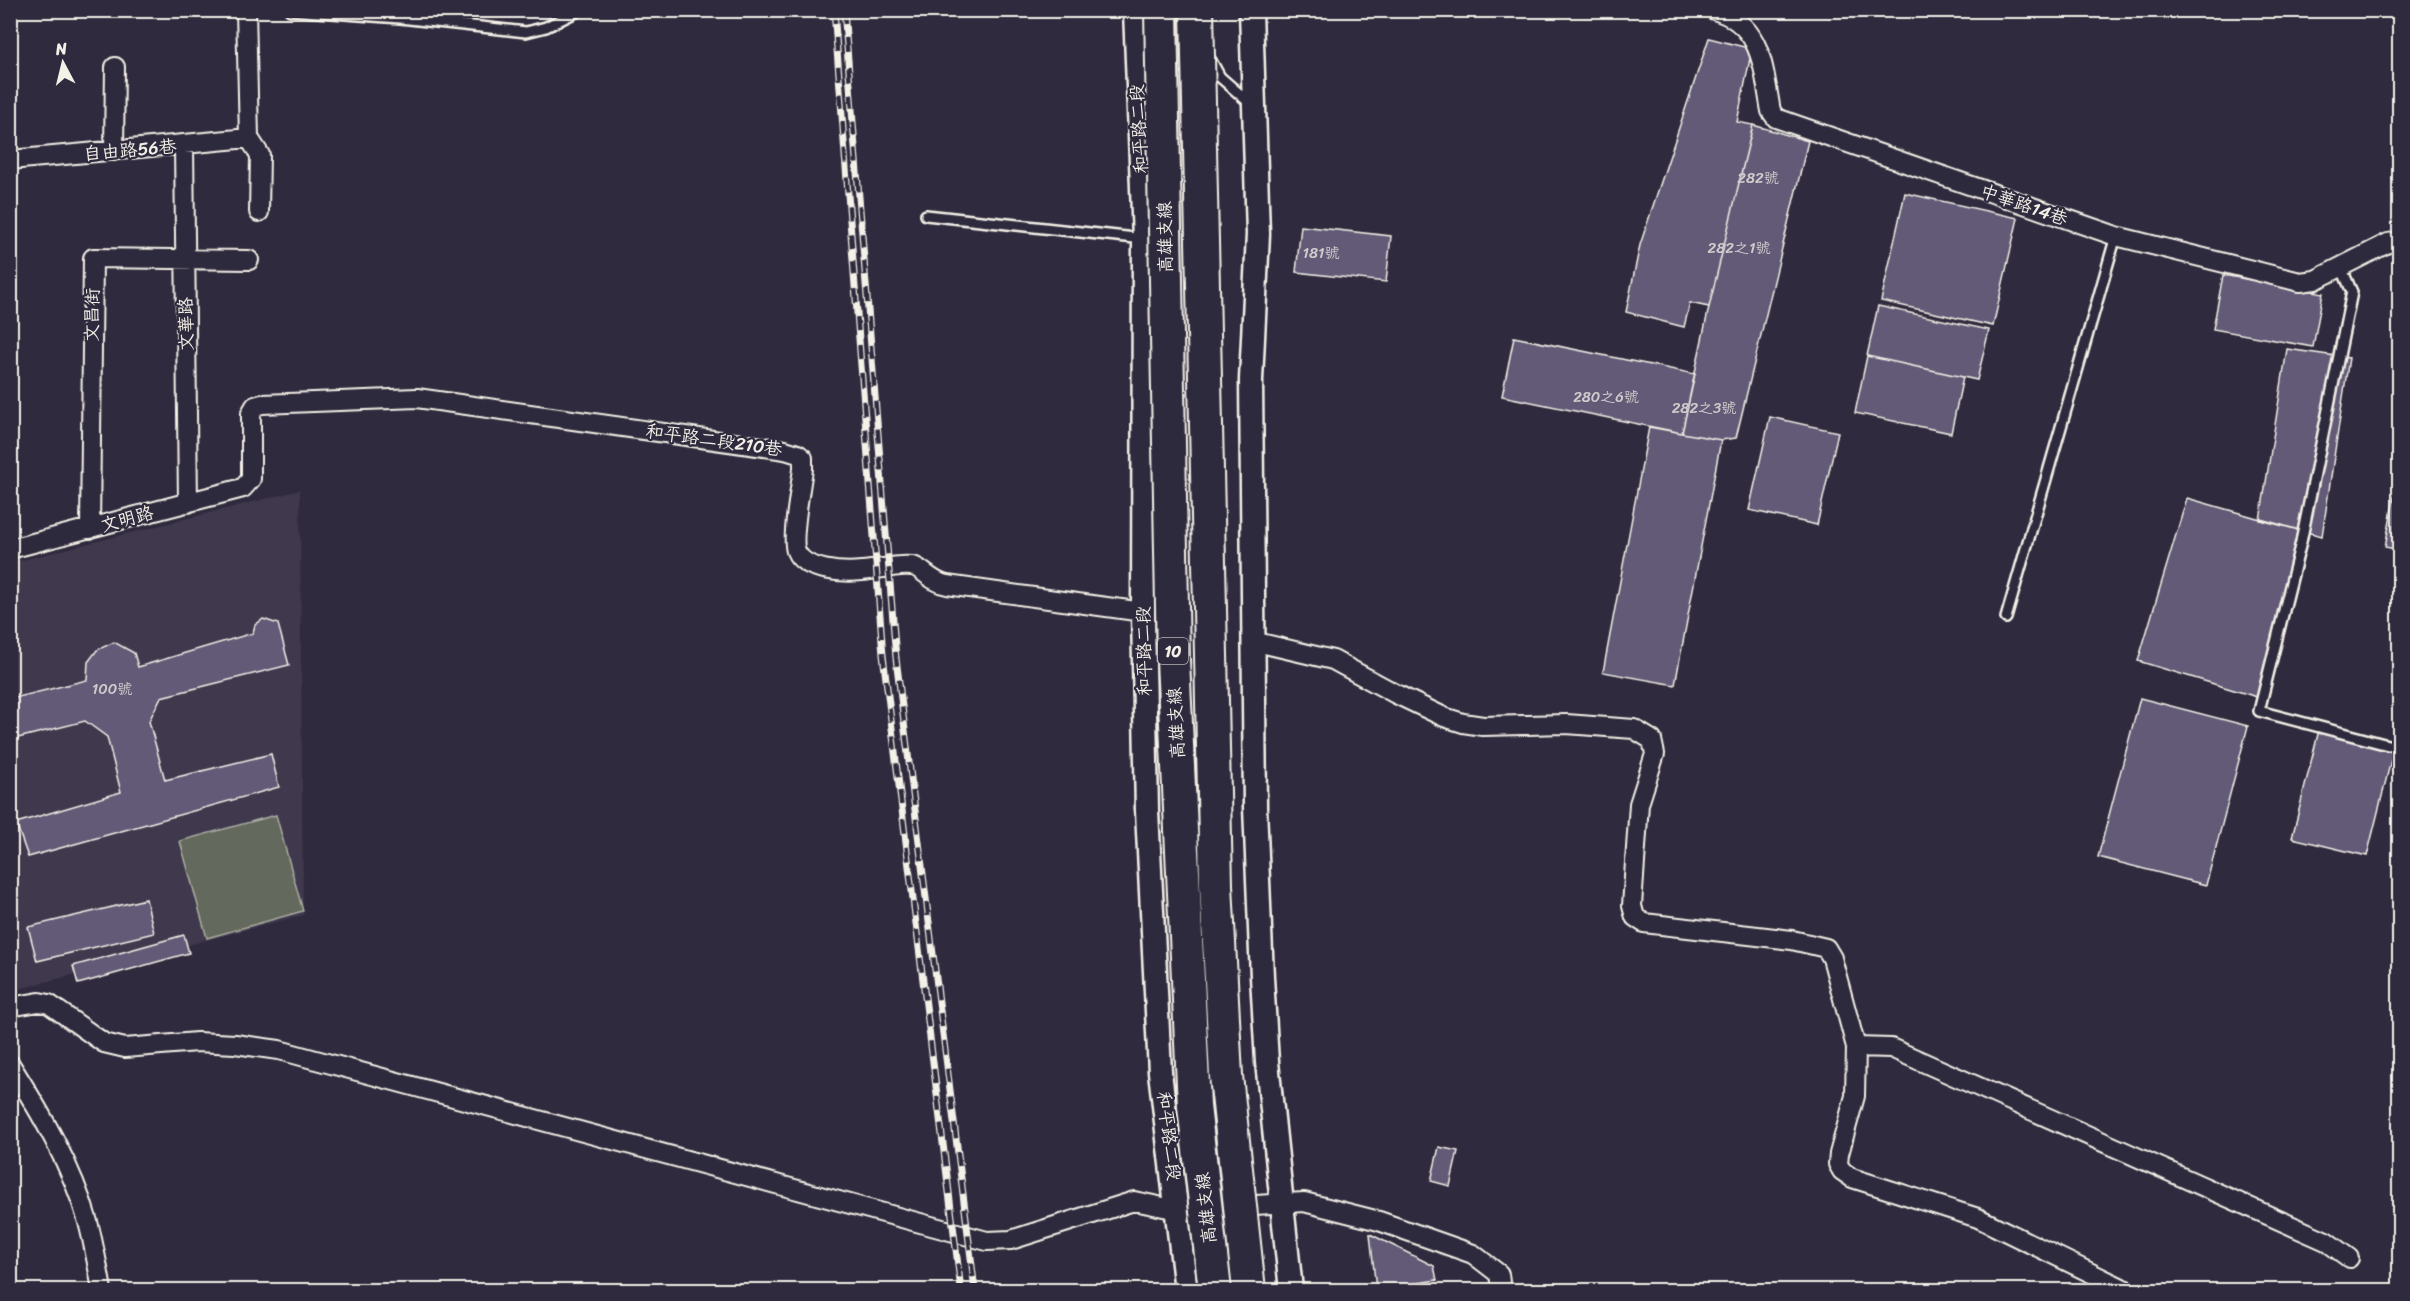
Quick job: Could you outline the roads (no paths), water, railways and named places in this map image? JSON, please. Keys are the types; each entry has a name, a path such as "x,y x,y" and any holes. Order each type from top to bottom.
{"highway":[{"name":"高雄支線","path":"1161,10 1173,660 1194,1106 1215,1290"},
{"name":"高雄支線","path":"1199,10 1216,885 1226,1076 1249,1290"}],"street":[{"path":"246,10 249,138 260,155 259,212"},
{"name":"和平路二段","path":"1135,10 1144,238 1143,612 1147,811 1160,1072 1186,1290"},
{"path":"1251,10 1252,106 1258,234 1251,380 1252,641 1262,977 1281,1204 1291,1290"},
{"name":"中華路14巷","path":"1714,10 1724,13 1744,27 1758,46 1771,111 1776,118 2116,236 2300,282 2314,280 2388,243 2400,241"},
{"path":"114,151 115,67"},
{"name":"自由路56巷","path":"10,160 249,138"},
{"name":"文華路","path":"184,145 188,503"},
{"name":"文昌街","path":"90,528 93,258 249,260"},
{"name":"和平路二段210巷","path":"243,488 250,479 251,413 255,406 398,397 428,400 785,450 798,454 802,458 803,469 794,545 800,558 817,568 859,572 919,567 927,577 937,583 1143,612"},
{"name":"文明路","path":"10,549 243,488"},
{"path":"1252,641 1333,660 1396,694 1444,717 1463,723 1483,726 1566,724 1634,729 1644,733 1652,740 1655,754 1640,804 1632,906 1635,917 1644,923 1792,940 1826,948 1832,958 1856,1047 1855,1096 1839,1154 1838,1164 1842,1171 1852,1178 1978,1218 2126,1290"},
{"path":"10,1007 39,1002 49,1004 104,1043 114,1047 197,1042 279,1050 987,1241 1011,1240 1134,1201 1178,1210 1304,1202 1379,1221 1473,1254 1499,1274 1501,1290"},
{"path":"1856,1047 1891,1048 2326,1241 2349,1258"},
{"path":"10,1064 42,1115 66,1168 87,1221 102,1290"}],"lane":[{"path":"290,10 400,18 526,32 546,27 580,10"},
{"path":"1199,10 1207,52 1220,77 1252,106"},
{"path":"926,216 1144,238"},
{"path":"2006,618 2116,236"},
{"path":"2341,267 2352,292 2301,542 2259,711 2388,745"}],"railway":[{"path":"834,10 883,655 961,1290"},
{"path":"844,10 896,658 975,1290"}]}
